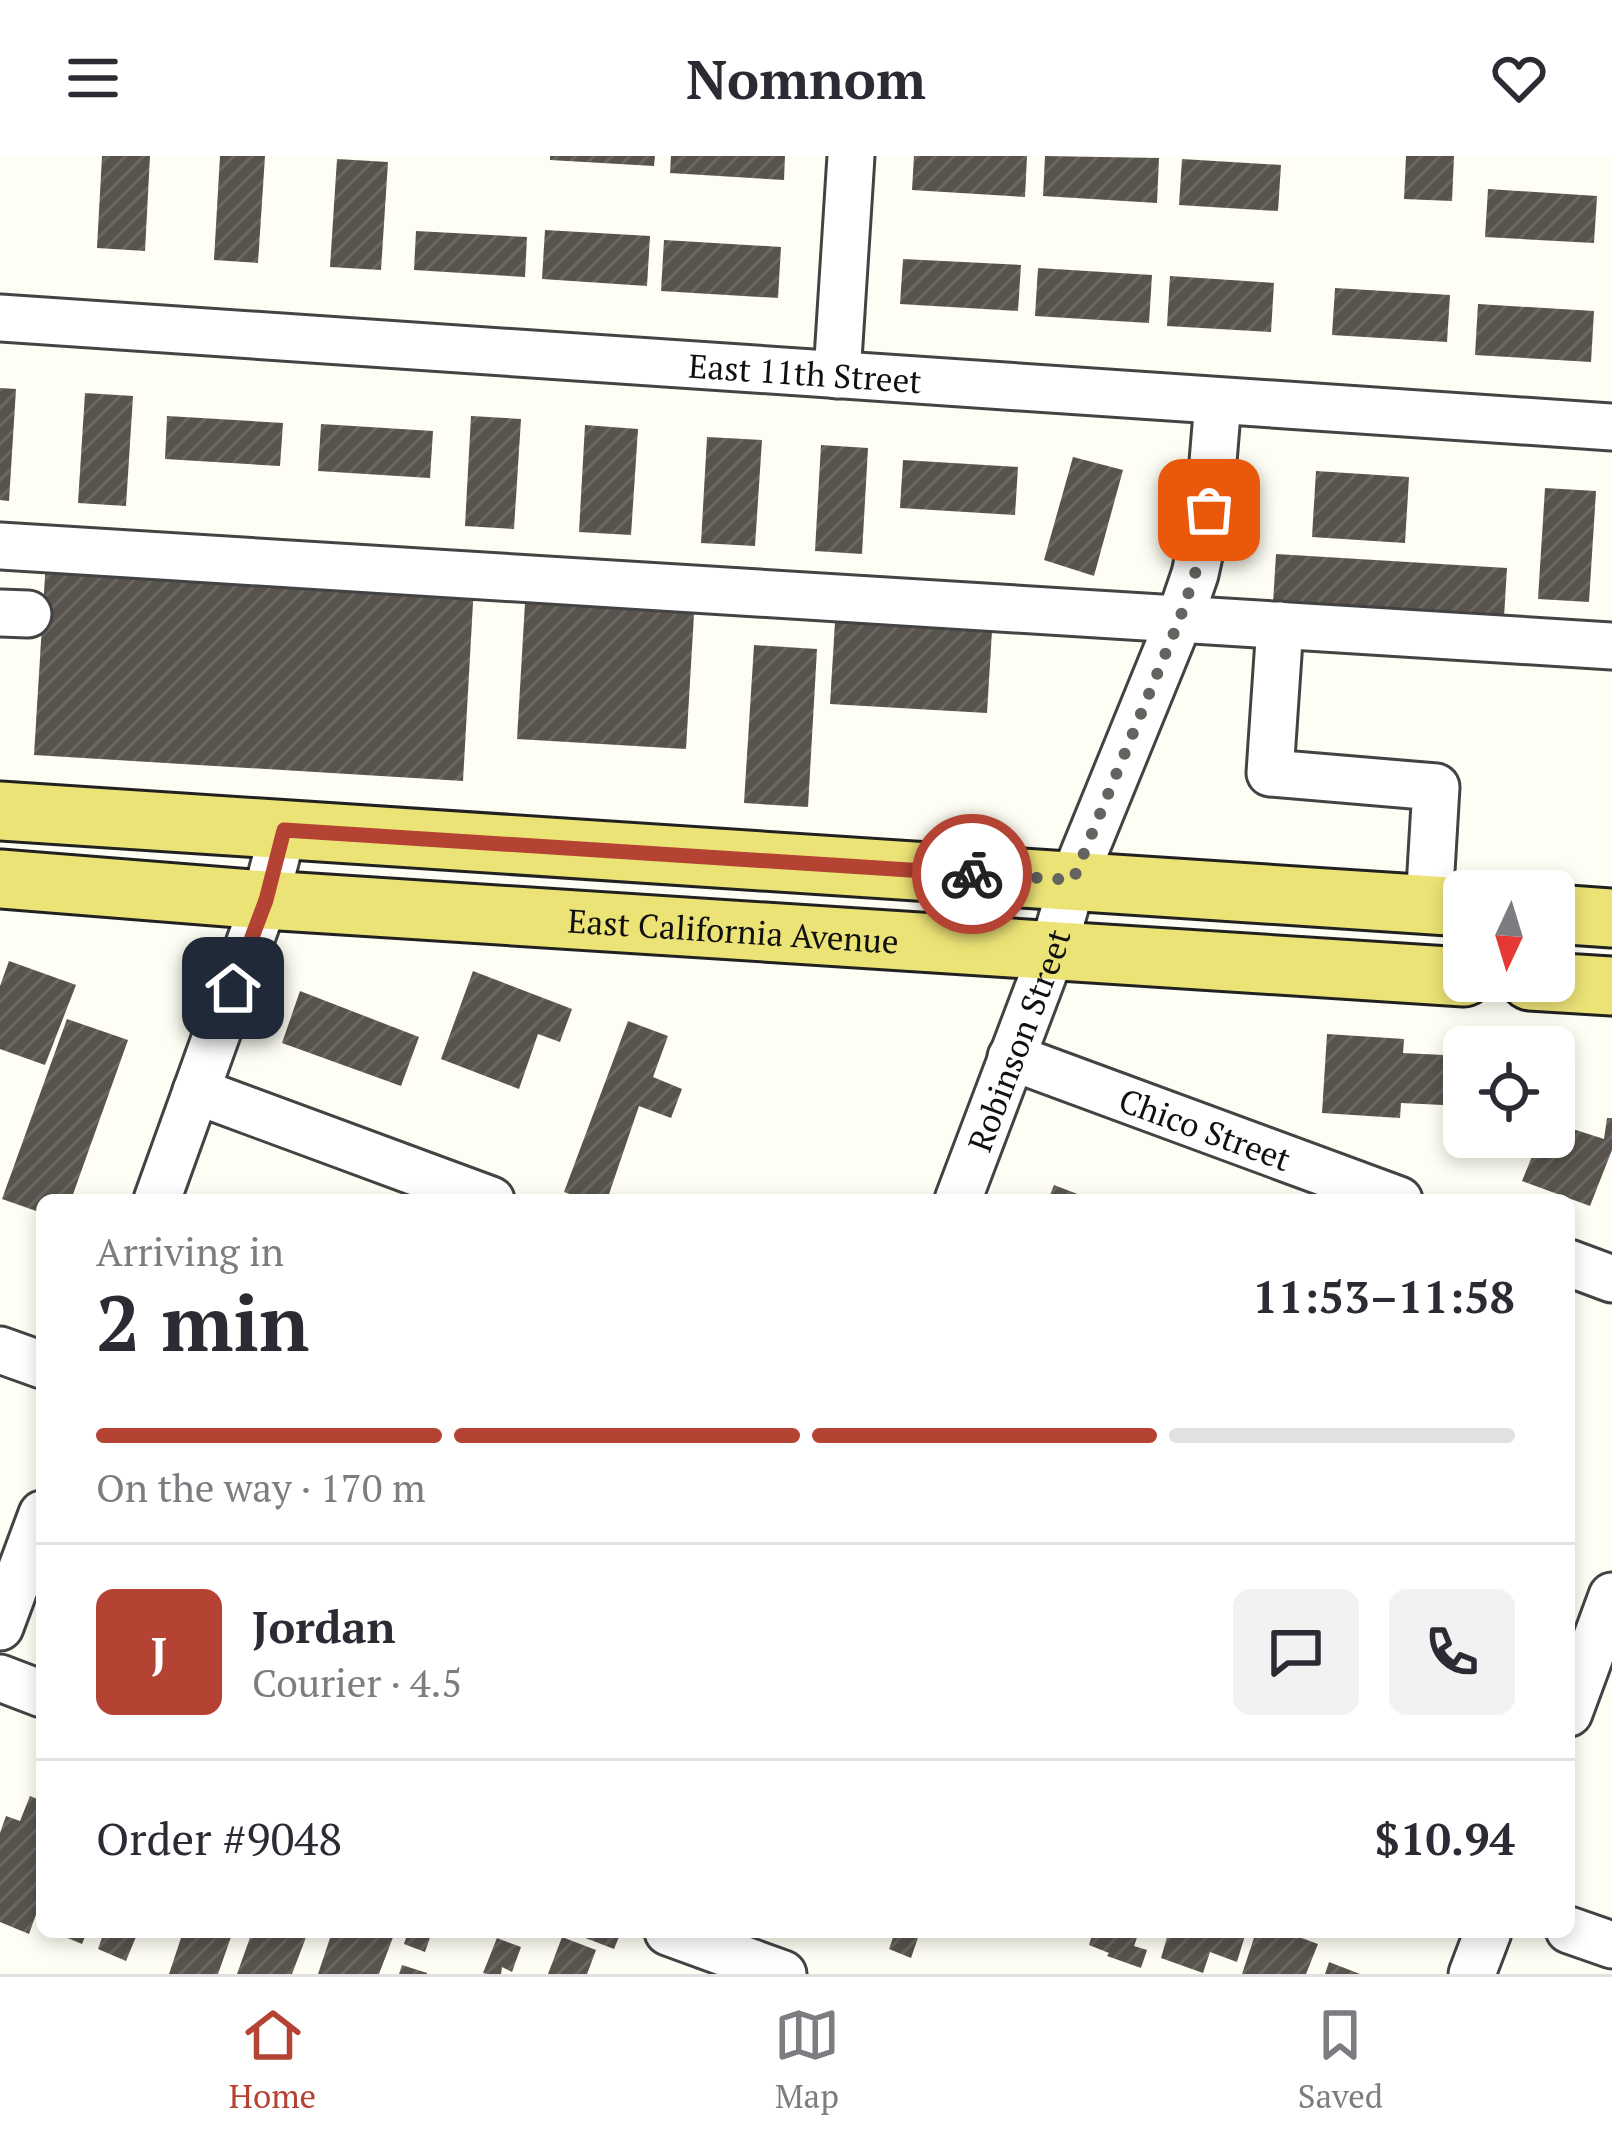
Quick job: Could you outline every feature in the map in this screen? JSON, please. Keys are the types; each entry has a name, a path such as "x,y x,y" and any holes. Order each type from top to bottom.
{"main road":[{"name":"East California Avenue","path":"0,812 1443,906"},
{"name":"East California Avenue","path":"0,879 1443,975"},
{"path":"1575,915 1612,918"},
{"path":"1575,984 1612,986"}],"street":[{"path":"837,375 851,156"},
{"name":"East 11th Street","path":"0,318 1612,427"},
{"name":"Robinson Street","path":"960,1194 1053,949 1073,880 1195,574 1209,510 1217,401"},
{"path":"0,546 1612,646"},
{"path":"1280,625 1270,773 1436,787 1443,870"},
{"path":"159,1194 266,900 284,830"},
{"name":"Chico Street","path":"1011,1057 1383,1194"},
{"path":"196,1091 474,1194"},
{"path":"1575,1265 1612,1279"},
{"path":"0,1350 36,1363"},
{"path":"0,1628 36,1530"},
{"path":"1575,1692 1599,1608"},
{"path":"0,1678 36,1692"},
{"path":"1575,1932 1612,1946"},
{"path":"1472,1974 1486,1938"},
{"path":"678,1944 783,1974"}],"building":[{"path":"102,156 150,156 145,251 97,248"},
{"path":"220,156 265,156 258,263 214,260"},
{"path":"550,156 655,156 654,166 550,160"},
{"path":"671,156 785,156 784,180 670,173"},
{"path":"914,156 1027,156 1025,197 912,190"},
{"path":"1045,156 1159,158 1157,203 1043,196"},
{"path":"1406,156 1454,156 1452,201 1404,199"},
{"path":"337,159 388,162 381,270 330,267"},
{"path":"1182,159 1281,165 1278,211 1179,205"},
{"path":"1488,189 1597,196 1594,243 1485,237"},
{"path":"545,230 650,236 647,286 542,279"},
{"path":"416,231 527,237 525,277 414,270"},
{"path":"664,240 781,247 778,298 661,291"},
{"path":"903,259 1021,265 1018,311 900,304"},
{"path":"1038,268 1152,275 1149,323 1035,316"},
{"path":"1170,276 1274,283 1271,332 1167,326"},
{"path":"1335,288 1450,295 1447,342 1332,335"},
{"path":"1478,304 1594,311 1591,362 1475,355"},
{"path":"0,388 16,389 9,501 0,500"},
{"path":"85,393 133,396 126,506 78,503"},
{"path":"167,416 283,423 280,466 165,459"},
{"path":"471,416 521,419 514,529 465,526"},
{"path":"321,424 433,431 430,478 318,471"},
{"path":"585,425 638,429 631,535 579,532"},
{"path":"707,437 762,440 755,546 701,543"},
{"path":"821,445 868,448 862,554 815,551"},
{"path":"1073,457 1123,470 1094,576 1044,560"},
{"path":"903,460 1018,467 1015,515 900,508"},
{"path":"1316,471 1409,477 1405,543 1312,537"},
{"path":"1545,488 1596,491 1589,602 1538,599"},
{"path":"1276,554 1507,568 1504,617 1273,603"},
{"path":"46,560 474,585 463,781 34,755"},
{"path":"525,603 694,614 686,749 517,739"},
{"path":"835,622 992,631 987,713 830,704"},
{"path":"754,645 817,649 808,807 744,803"},
{"path":"9,961 76,985 45,1065 0,1049 0,986"},
{"path":"473,971 572,1009 560,1042 538,1034 519,1089 441,1059"},
{"path":"300,991 419,1037 401,1086 282,1043"},
{"path":"67,1019 128,1040 73,1194 36,1194 36,1211 2,1199"},
{"path":"628,1021 668,1036 653,1077 682,1089 671,1118 639,1106 609,1194 564,1192"},
{"path":"1327,1034 1404,1039 1403,1053 1443,1055 1443,1105 1401,1103 1400,1118 1322,1113"},
{"path":"1607,1118 1612,1118 1612,1150 1590,1206 1575,1200 1575,1194 1557,1194 1522,1181 1531,1158 1575,1158 1575,1130 1604,1139"},
{"path":"1054,1185 1077,1194 1050,1194"},
{"path":"30,1796 36,1798 36,1915 29,1934 0,1922 0,1833 6,1816 20,1821"},
{"path":"102,1938 136,1938 126,1961 98,1949"},
{"path":"181,1938 231,1938 218,1974 169,1974"},
{"path":"250,1938 306,1938 292,1974 237,1974"},
{"path":"330,1938 393,1938 379,1974 318,1974"},
{"path":"406,1938 430,1938 425,1952 404,1944"},
{"path":"497,1938 521,1947 512,1972 502,1967 501,1974 483,1973"},
{"path":"562,1938 596,1950 587,1974 548,1974"},
{"path":"586,1938 619,1938 614,1949"},
{"path":"893,1938 918,1938 911,1958 889,1949"},
{"path":"1091,1938 1137,1938 1134,1946 1147,1950 1141,1968 1089,1945"},
{"path":"1167,1938 1244,1938 1237,1962 1210,1952 1203,1973 1161,1958"},
{"path":"1254,1938 1302,1938 1318,1944 1306,1974 1242,1974"},
{"path":"1329,1962 1360,1974 1325,1974"},
{"path":"402,1965 427,1973 427,1974 399,1974"}],"way so far":[{"path":"972,874 1073,880 1180,618 1209,510"}],"route":[{"path":"233,988 266,900 284,830 972,874"}]}
